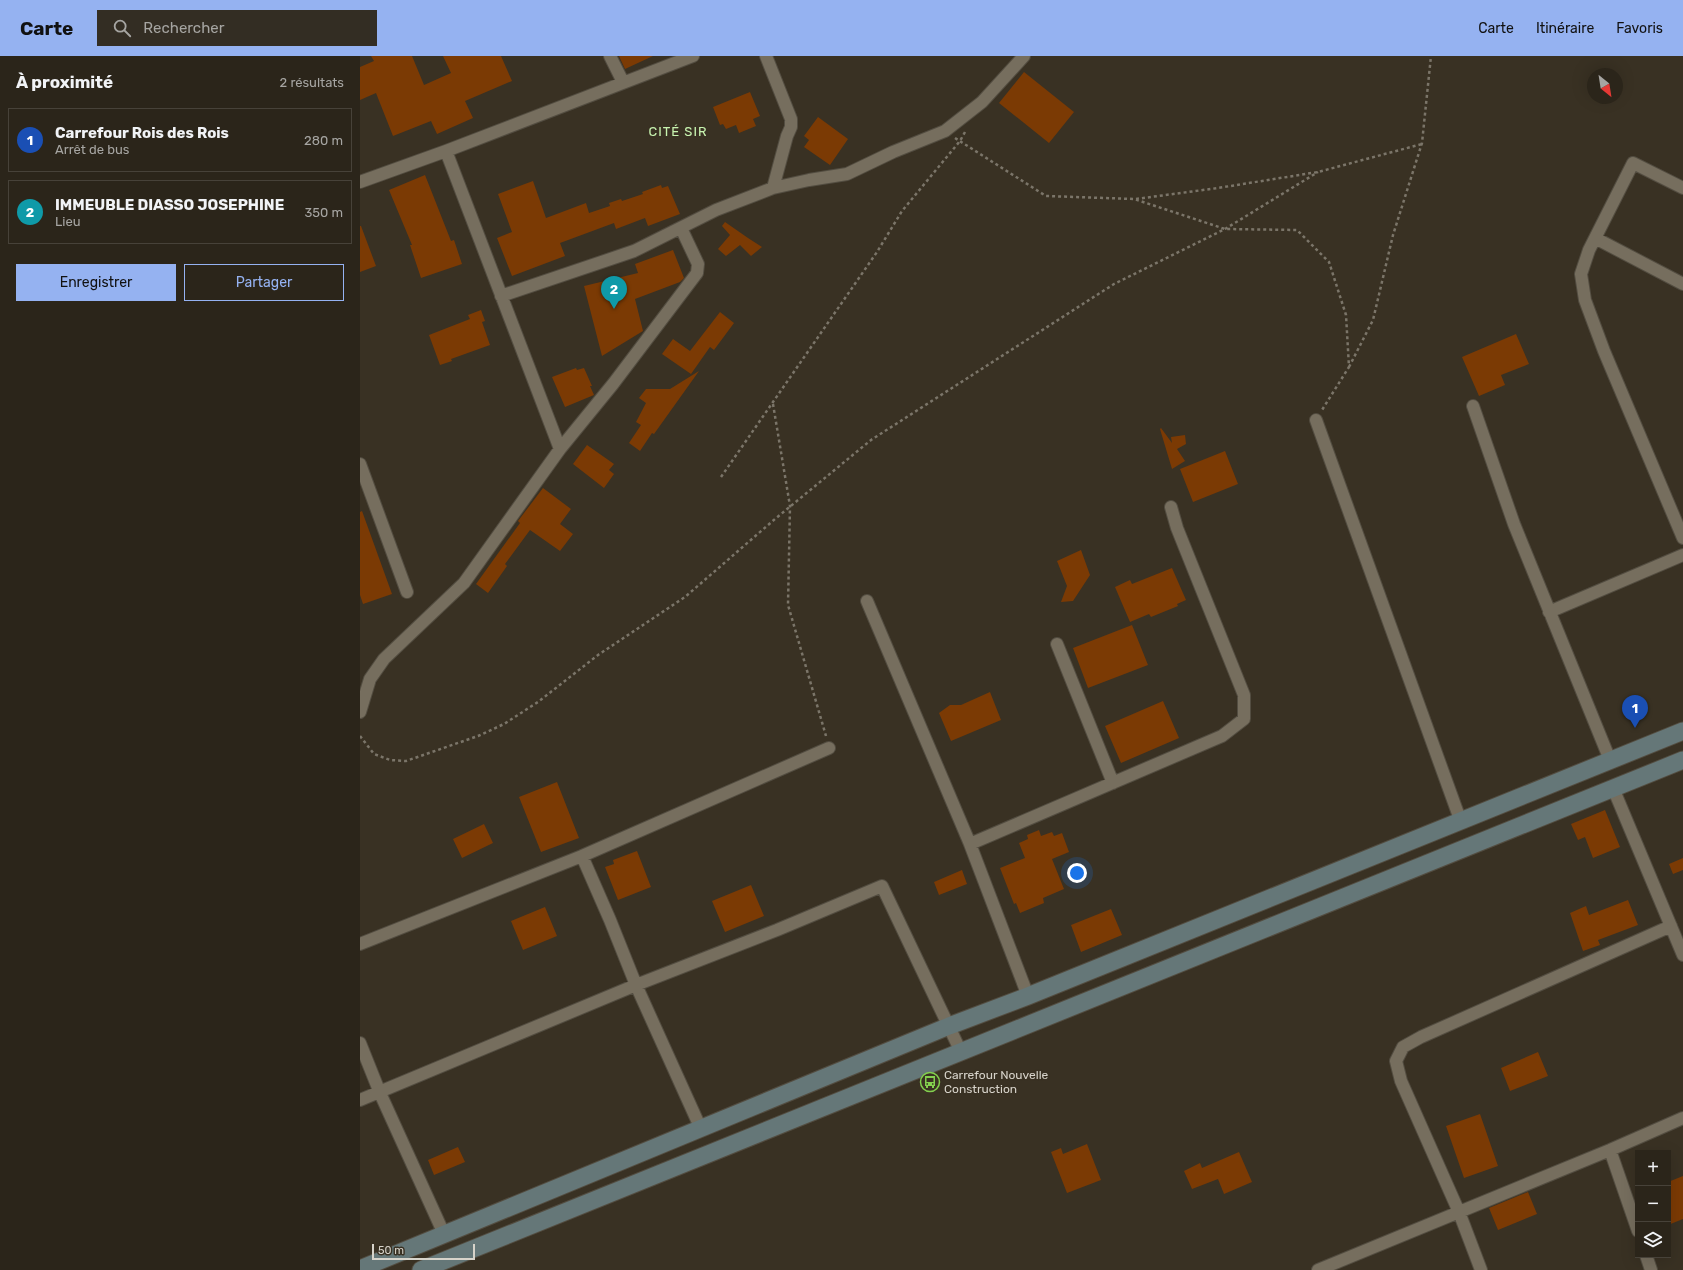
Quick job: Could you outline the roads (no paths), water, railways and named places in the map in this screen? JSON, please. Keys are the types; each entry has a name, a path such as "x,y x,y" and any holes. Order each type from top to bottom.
{"main road":[{"path":"360,1269 950,1026 1462,822 1683,731"},
{"path":"421,1270 1683,760"}],"street":[{"path":"610,56 623,82"},
{"path":"360,182 446,151 693,56"},
{"path":"766,56 791,119 791,127 787,136 773,188"},
{"path":"501,296 634,251 716,210 773,188 847,174 893,152 945,131 982,102 1024,56"},
{"path":"446,151 560,449"},
{"path":"1683,188 1633,163 1589,250 1581,274 1585,300 1604,351 1683,538"},
{"path":"360,712 370,679 384,659 464,583 560,449 613,384 697,273 698,264 681,228"},
{"path":"1595,238 1683,284"},
{"path":"1473,406 1514,524 1610,760"},
{"path":"1316,420 1462,822"},
{"path":"360,464 407,592"},
{"path":"970,844 1222,736 1244,719 1244,695 1178,528 1171,506"},
{"path":"1549,612 1683,555"},
{"path":"867,601 970,844 1028,996"},
{"path":"1057,644 1113,783"},
{"path":"360,944 582,856 829,748"},
{"path":"1613,788 1683,955"},
{"path":"582,856 636,985 701,1129"},
{"path":"360,1100 380,1093 636,985 776,930 882,886 950,1026 961,1052"},
{"path":"1481,1270 1459,1212 1401,1081 1396,1061 1403,1047 1421,1037 1671,926"},
{"path":"360,1043 380,1093 444,1234"},
{"path":"1318,1270 1610,1150 1683,1118"},
{"path":"1610,1150 1635,1222"},
{"path":"1647,1258 1651,1270"}],"place":[{"name":"IMMEUBLE DIASSO JOSEPHINE","path":"614,309"},
{"name":"Carrefour Rois des Rois","path":"1635,728"},
{"name":"Carrefour Nouvelle Construction","path":"930,1082"}],"district":[{"name":"CITÉ SIR","path":"678,131"}]}
